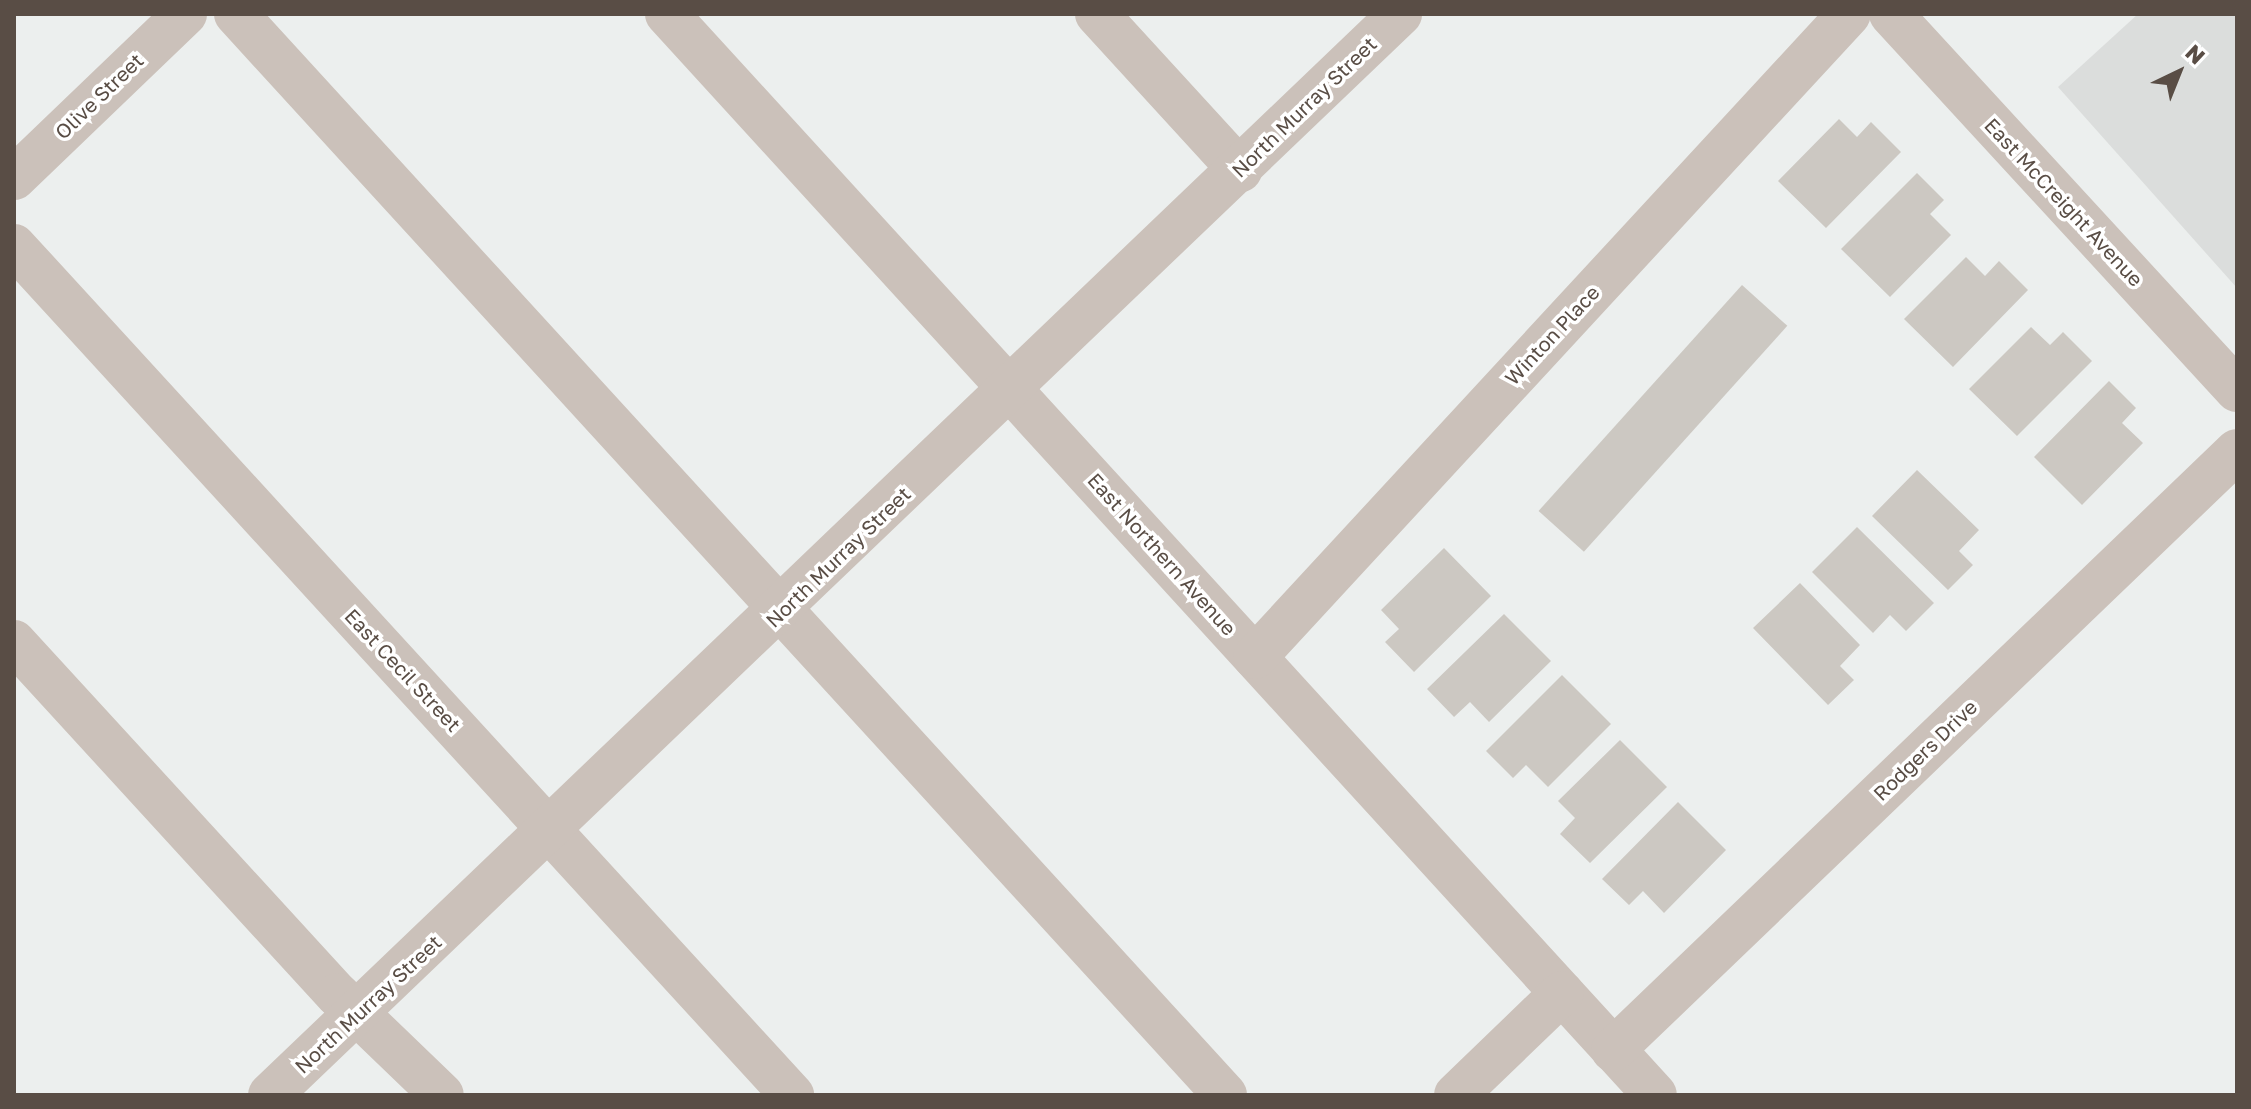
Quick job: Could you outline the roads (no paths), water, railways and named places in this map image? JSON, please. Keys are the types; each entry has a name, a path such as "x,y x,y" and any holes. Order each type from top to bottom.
{"street":[{"name":"Olive Street","path":"14,178 185,14"},
{"path":"236,14 1225,1095"},
{"name":"East Northern Avenue","path":"667,14 1655,1095"},
{"path":"1097,14 1240,170"},
{"name":"North Murray Street","path":"270,1095 781,612 1400,14"},
{"name":"Winton Place","path":"1255,657 1849,14"},
{"name":"East McCreight Avenue","path":"1891,14 2237,390"},
{"name":"East Cecil Street","path":"14,246 792,1095"},
{"name":"Rodgers Drive","path":"1613,1050 2237,451"},
{"path":"14,642 358,1013 442,1095"},
{"path":"1456,1095 1562,993"}]}
